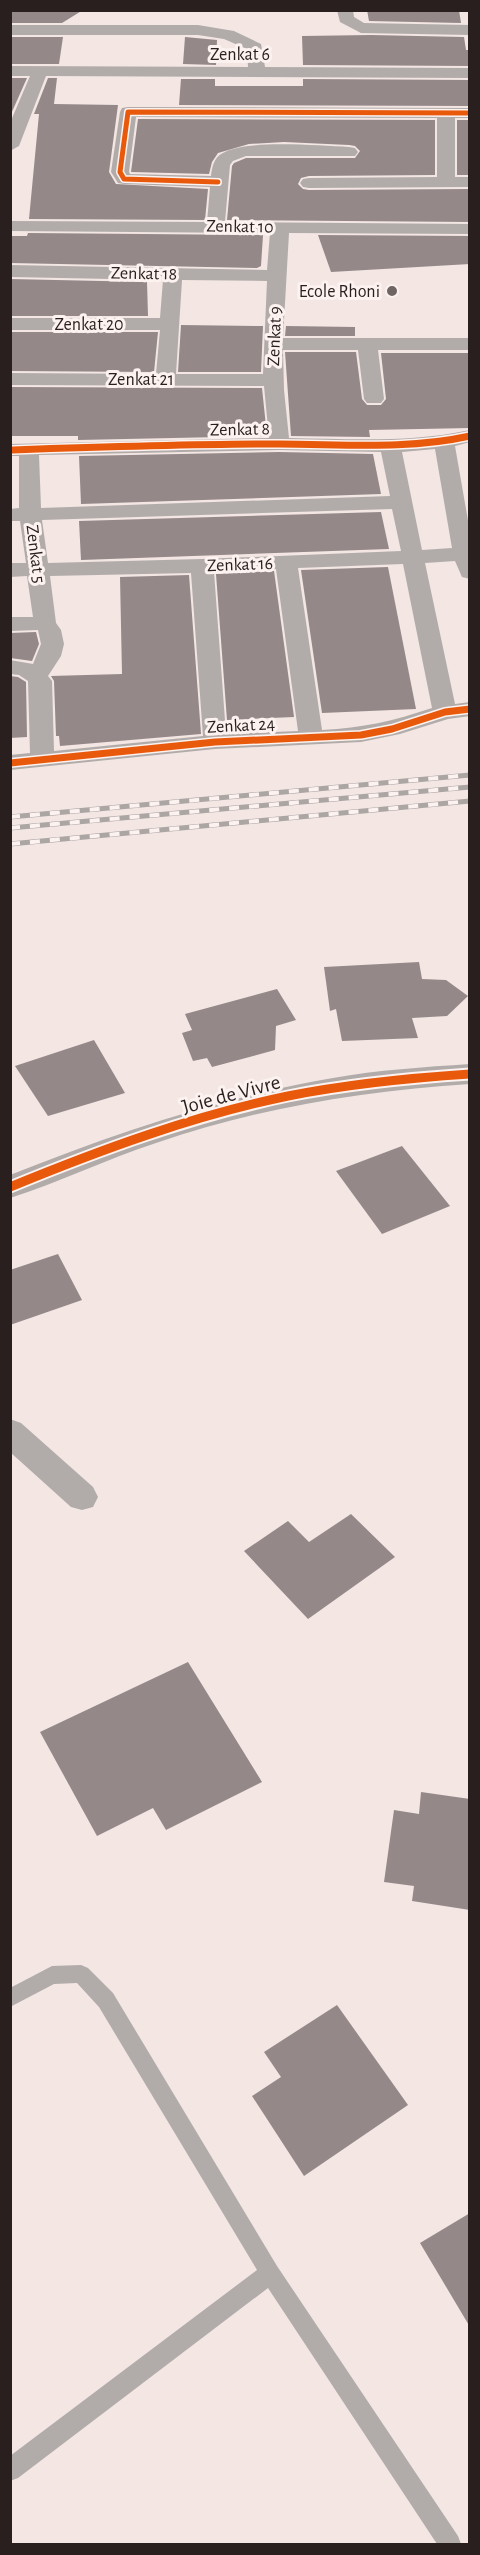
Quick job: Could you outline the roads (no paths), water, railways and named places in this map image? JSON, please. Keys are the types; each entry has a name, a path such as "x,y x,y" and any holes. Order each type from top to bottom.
{"street":[{"path":"345,10 346,20 361,28 470,30"},
{"path":"10,30 198,30 245,40 255,47 257,73"},
{"path":"75,72 79,30"},
{"path":"124,30 124,73"},
{"name":"Zenkat 6","path":"10,71 124,73 231,85 257,73 470,73"},
{"path":"10,147 40,71"},
{"path":"229,114 231,85"},
{"path":"218,182 124,179 120,172 128,103 229,114 470,113"},
{"path":"446,113 446,182"},
{"path":"348,114 351,183"},
{"path":"216,225 218,182 223,159 236,152 349,152"},
{"path":"309,183 470,182"},
{"name":"Zenkat 10","path":"10,226 216,225 470,229"},
{"name":"Zenkat 9","path":"280,227 273,344 274,414 280,444"},
{"name":"Zenkat 18","path":"10,271 277,276"},
{"path":"166,379 173,274"},
{"name":"Zenkat 20","path":"10,324 168,324"},
{"path":"273,344 470,344"},
{"path":"367,344 374,399"},
{"name":"Zenkat 21","path":"10,379 273,380"},
{"name":"Zenkat 8","path":"20,450 280,444 390,445 444,442 470,436"},
{"path":"444,442 460,493 468,560"},
{"path":"390,445 445,712"},
{"name":"Zenkat 5","path":"20,450 20,515 38,569 45,624 52,635 52,654 37,675"},
{"path":"20,515 400,502"},
{"name":"Zenkat 16","path":"10,570 415,558 468,560"},
{"path":"286,562 311,739"},
{"path":"202,566 215,742"},
{"path":"10,624 45,624"},
{"path":"10,667 27,669 37,675 41,693 42,760"},
{"name":"Zenkat 24","path":"10,763 215,742 361,735 402,726 445,712 470,709"},
{"name":"Joie de Vivre","path":"10,1187 72,1161 164,1131 278,1100 381,1081 465,1079"},
{"path":"10,1432 82,1497"}],"lane":[{"path":"10,1998 52,1976 81,1974 106,2000 270,2273 450,2544"},
{"path":"10,2470 270,2273"}],"railway":[{"path":"10,817 470,775"},
{"path":"10,828 470,787"},
{"path":"10,844 470,801"}],"place":[{"name":"Ecole Rhoni","path":"392,291"}]}
